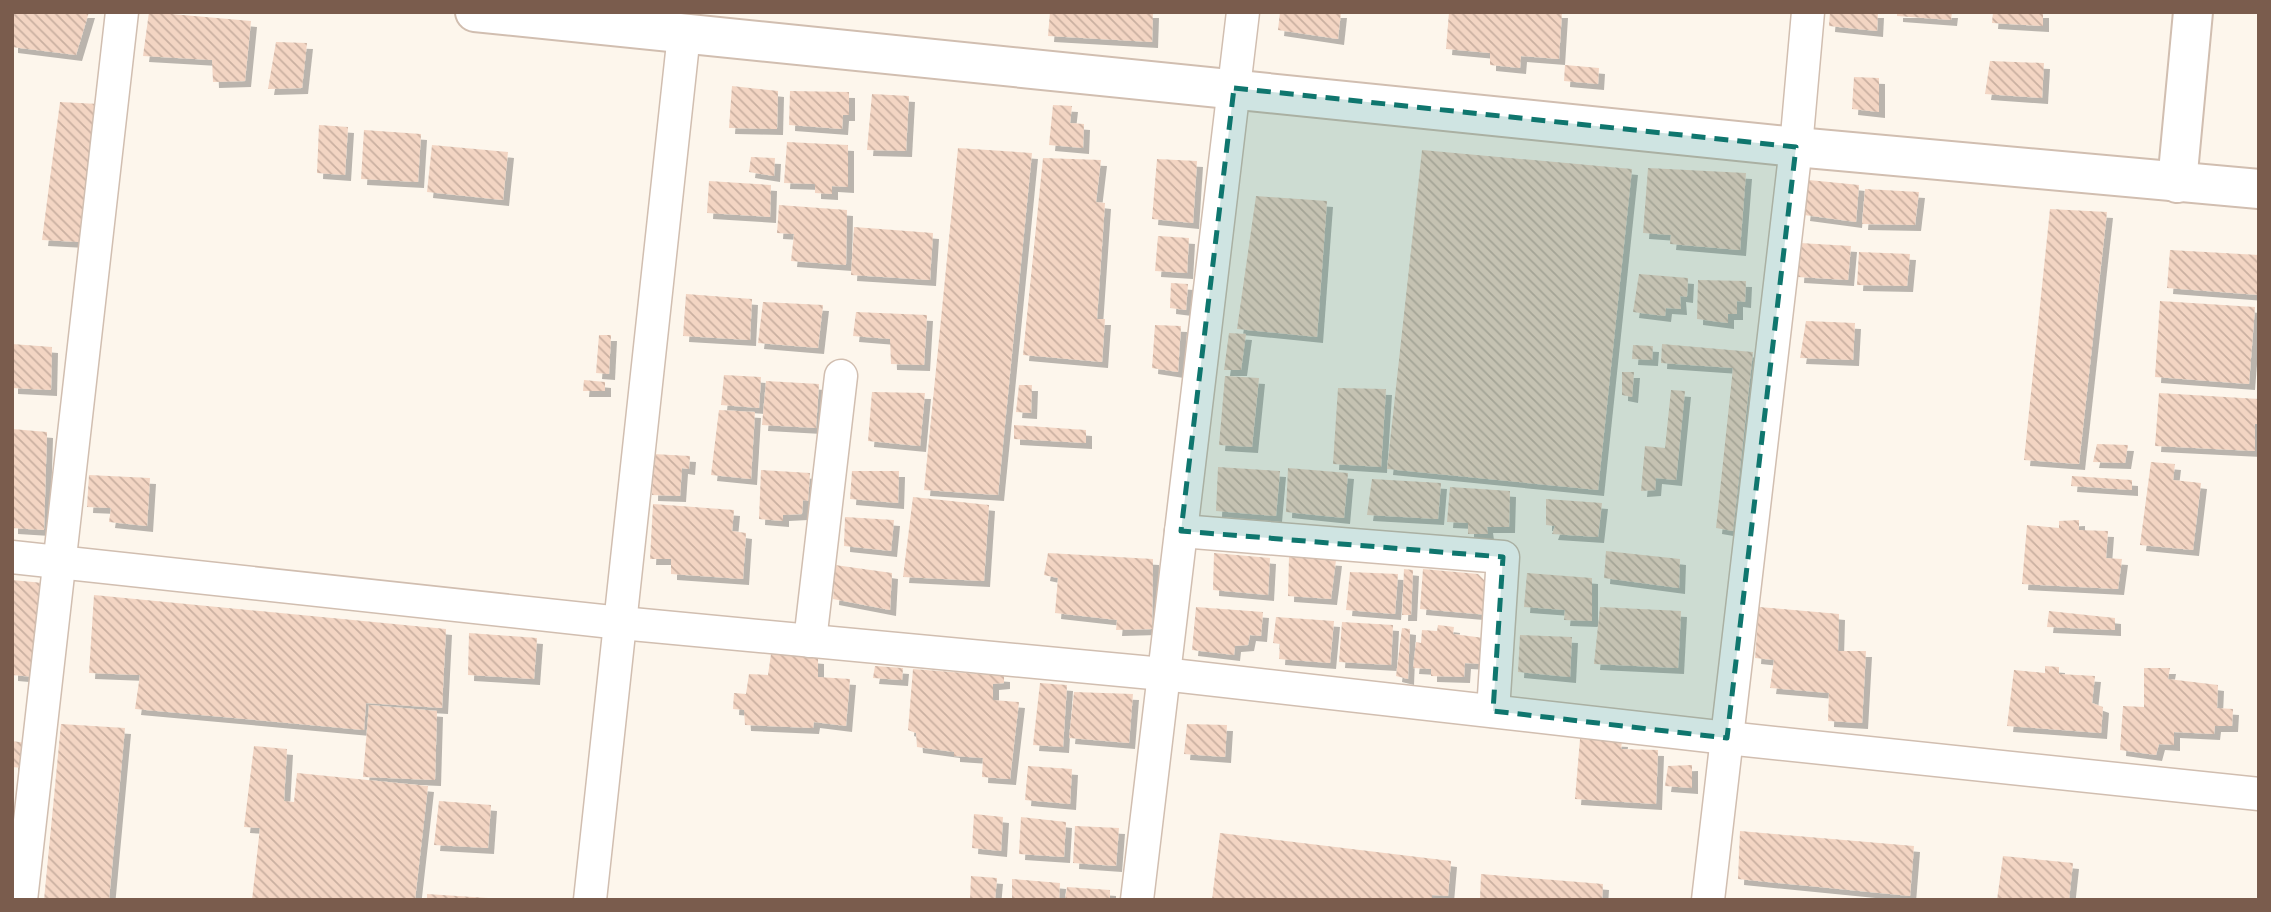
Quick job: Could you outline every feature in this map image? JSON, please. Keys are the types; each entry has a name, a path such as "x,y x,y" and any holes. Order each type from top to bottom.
{"street":[{"path":"22,900 122,12"},
{"path":"475,12 1797,147 2259,189"},
{"path":"1137,900 1243,12"},
{"path":"1708,900 1797,147 1808,12"},
{"path":"2177,183 2193,12"},
{"path":"590,900 684,33"},
{"path":"810,641 841,376"},
{"path":"1181,531 1503,557 1493,711"},
{"path":"12,557 621,623 1163,674 1727,738 2259,794"}],"highlighted area":[{"path":"1234,88 1796,147 1727,738 1493,711 1503,557 1181,531"}],"building":[{"path":"12,12 89,12 76,55 12,47"},
{"path":"149,12 251,21 245,81 213,82 212,60 143,56"},
{"path":"1050,12 1153,12 1152,42 1048,36"},
{"path":"1280,12 1341,12 1338,39 1278,30"},
{"path":"1449,12 1562,12 1559,59 1521,56 1520,68 1490,65 1490,53 1446,49"},
{"path":"1830,12 1878,12 1877,31 1829,26"},
{"path":"1897,12 1952,12 1951,20 1897,16"},
{"path":"1993,12 2043,12 2043,26 1992,23"},
{"path":"276,42 307,43 302,88 268,89"},
{"path":"1990,61 2044,63 2042,98 1985,94"},
{"path":"1565,65 1599,68 1598,84 1564,81"},
{"path":"1854,77 1879,78 1879,112 1852,109"},
{"path":"732,86 778,91 777,129 729,128"},
{"path":"790,91 849,92 849,115 843,115 842,129 789,125"},
{"path":"872,94 909,96 906,151 867,150"},
{"path":"60,102 99,104 80,242 42,240"},
{"path":"1053,105 1072,106 1070,123 1084,124 1083,148 1049,145"},
{"path":"319,125 348,127 345,175 317,173"},
{"path":"364,130 421,134 418,182 361,179"},
{"path":"787,142 848,145 848,187 832,186 832,194 815,193 815,184 784,183"},
{"path":"432,145 508,152 503,200 427,192"},
{"path":"958,148 1032,153 998,495 924,490"},
{"path":"1422,150 1632,169 1598,490 1387,469"},
{"path":"751,157 775,158 774,176 749,172"},
{"path":"1043,158 1101,160 1096,202 1105,203 1097,319 1105,319 1102,362 1023,355"},
{"path":"1157,159 1197,161 1193,223 1152,219"},
{"path":"1648,168 1746,173 1740,250 1670,244 1671,235 1643,233"},
{"path":"1809,180 1859,185 1856,222 1804,215"},
{"path":"709,181 771,185 770,217 707,213"},
{"path":"1865,189 1919,192 1915,225 1862,224"},
{"path":"1256,196 1327,201 1317,337 1237,329"},
{"path":"779,205 847,210 846,265 791,261 794,234 777,233"},
{"path":"2050,209 2107,212 2079,464 2024,460"},
{"path":"854,227 933,233 930,280 851,275"},
{"path":"1158,236 1189,238 1187,273 1155,271"},
{"path":"1800,243 1851,246 1848,280 1798,277"},
{"path":"2170,250 2259,255 2259,295 2167,288"},
{"path":"1859,252 1910,254 1907,286 1857,285"},
{"path":"1639,274 1688,278 1687,297 1680,296 1681,309 1666,308 1665,316 1633,312"},
{"path":"1698,280 1746,281 1745,302 1737,301 1737,314 1728,314 1728,323 1697,319"},
{"path":"1171,283 1188,284 1186,310 1170,308"},
{"path":"686,294 752,299 750,340 683,336"},
{"path":"2160,301 2255,307 2249,384 2155,377"},
{"path":"763,302 823,305 818,348 758,343"},
{"path":"856,312 927,315 924,365 891,364 890,339 853,336"},
{"path":"1806,321 1855,323 1853,360 1800,358"},
{"path":"1155,325 1181,326 1178,372 1152,368"},
{"path":"1229,333 1246,334 1241,370 1224,370"},
{"path":"599,335 611,335 609,374 596,373"},
{"path":"12,344 52,347 51,390 12,388"},
{"path":"1662,344 1753,352 1733,531 1716,528 1733,368 1661,363"},
{"path":"1633,345 1653,346 1652,360 1632,359"},
{"path":"1622,372 1634,372 1632,397 1622,395"},
{"path":"724,375 761,377 759,408 721,405"},
{"path":"1225,376 1259,378 1252,447 1219,445"},
{"path":"584,380 605,382 605,391 583,391"},
{"path":"766,381 819,384 816,428 762,425"},
{"path":"1019,385 1032,385 1031,413 1016,412"},
{"path":"1338,388 1386,389 1381,467 1333,464"},
{"path":"1671,390 1685,391 1676,480 1656,478 1655,490 1641,491 1645,446 1665,448"},
{"path":"872,392 925,393 920,446 868,441"},
{"path":"2159,393 2259,399 2255,451 2155,446"},
{"path":"719,410 755,412 751,479 711,475"},
{"path":"1014,425 1086,430 1086,443 1014,439"},
{"path":"12,429 47,432 44,530 12,528"},
{"path":"2097,444 2128,445 2125,463 2093,462"},
{"path":"653,454 690,456 689,469 682,468 680,496 652,495"},
{"path":"2151,462 2175,464 2173,480 2201,483 2193,550 2140,545"},
{"path":"1218,467 1280,471 1276,516 1216,511"},
{"path":"1288,468 1348,473 1344,518 1286,512"},
{"path":"761,470 810,473 808,501 803,500 802,514 783,515 783,521 759,519"},
{"path":"852,471 899,471 898,503 850,499"},
{"path":"89,475 150,478 147,526 109,522 111,508 87,507"},
{"path":"2072,476 2132,480 2132,490 2071,486"},
{"path":"1372,479 1441,483 1438,519 1367,515"},
{"path":"1450,487 1510,491 1509,527 1487,527 1488,534 1468,534 1468,523 1447,522"},
{"path":"913,497 989,505 984,581 903,577"},
{"path":"1546,499 1602,503 1598,537 1552,534 1555,526 1546,525"},
{"path":"653,504 734,510 732,531 746,533 743,579 671,574 671,559 650,559"},
{"path":"845,517 894,520 891,551 844,546"},
{"path":"2079,520 2079,530 2108,531 2106,558 2122,559 2118,589 2022,584 2027,525 2059,528 2059,521"},
{"path":"1606,551 1680,559 1679,588 1604,578"},
{"path":"1048,553 1153,559 1152,629 1116,630 1117,620 1055,613 1058,578 1044,575"},
{"path":"1214,553 1270,558 1268,595 1213,590"},
{"path":"1289,557 1336,560 1331,599 1288,596"},
{"path":"835,565 892,573 890,610 833,599"},
{"path":"1404,569 1413,570 1411,615 1402,615"},
{"path":"1423,569 1478,574 1491,587 1489,615 1420,609"},
{"path":"1350,572 1398,574 1395,614 1346,610"},
{"path":"1527,573 1592,578 1592,621 1564,620 1565,610 1524,607"},
{"path":"12,580 43,583 35,677 12,675"},
{"path":"94,595 446,629 442,708 366,703 364,730 135,709 140,675 89,673"},
{"path":"1196,607 1263,612 1261,636 1250,635 1248,645 1235,646 1234,655 1192,650"},
{"path":"1600,607 1681,611 1678,668 1594,664"},
{"path":"1759,607 1839,614 1838,651 1866,651 1862,723 1828,721 1829,693 1770,688 1774,660 1755,658"},
{"path":"2049,611 2115,618 2115,630 2047,627"},
{"path":"1276,617 1334,621 1330,663 1279,659 1280,644 1273,643"},
{"path":"1342,622 1393,625 1391,665 1339,662"},
{"path":"1438,625 1454,627 1453,634 1484,638 1481,664 1465,663 1464,677 1431,676 1431,669 1413,668 1416,642 1421,643 1422,630 1437,631"},
{"path":"1402,628 1410,629 1408,679 1396,676"},
{"path":"469,633 537,638 534,679 468,675"},
{"path":"1520,635 1572,637 1570,677 1518,672"},
{"path":"771,654 818,658 818,677 850,679 846,726 814,722 813,728 745,725 744,710 733,709 734,693 746,694 749,674 768,675"},
{"path":"875,666 903,668 902,680 873,678"},
{"path":"2045,666 2059,667 2059,674 2095,676 2092,703 2103,707 2101,733 2007,726 2014,670 2045,673"},
{"path":"2144,668 2170,668 2168,679 2218,685 2217,708 2233,709 2232,726 2215,726 2214,734 2174,732 2174,745 2159,744 2156,755 2120,750 2123,706 2144,707"},
{"path":"913,669 1004,676 1004,683 993,684 993,700 1019,702 1010,779 982,777 983,758 954,756 954,752 917,747 916,733 908,730"},
{"path":"1040,683 1067,685 1063,747 1033,745"},
{"path":"1074,692 1133,694 1129,743 1069,738"},
{"path":"369,705 437,711 435,780 363,777"},
{"path":"61,724 125,728 109,900 44,900"},
{"path":"1187,724 1227,725 1225,757 1184,754"},
{"path":"1580,739 1622,741 1621,749 1658,750 1656,804 1575,799"},
{"path":"12,741 26,743 23,768 12,767"},
{"path":"254,746 287,749 284,801 294,802 297,773 428,786 415,900 252,900 260,828 244,827"},
{"path":"1692,765 1692,788 1665,786 1668,766"},
{"path":"1028,766 1072,769 1070,804 1025,800"},
{"path":"439,801 491,805 488,848 434,845"},
{"path":"974,814 1003,817 1001,851 972,848"},
{"path":"1021,817 1066,822 1064,857 1019,854"},
{"path":"1075,826 1119,828 1116,866 1073,863"},
{"path":"1740,831 1914,846 1910,896 1738,879"},
{"path":"1220,833 1451,861 1448,896 1432,895 1432,900 1212,900"},
{"path":"2003,856 2073,863 2069,900 1997,900"},
{"path":"1481,874 1603,884 1602,900 1480,899"},
{"path":"971,876 997,878 995,900 970,900"},
{"path":"1012,879 1060,883 1059,900 1012,900"},
{"path":"1067,887 1110,890 1110,900 1065,900"},
{"path":"427,894 488,898 488,900 427,900"}]}
